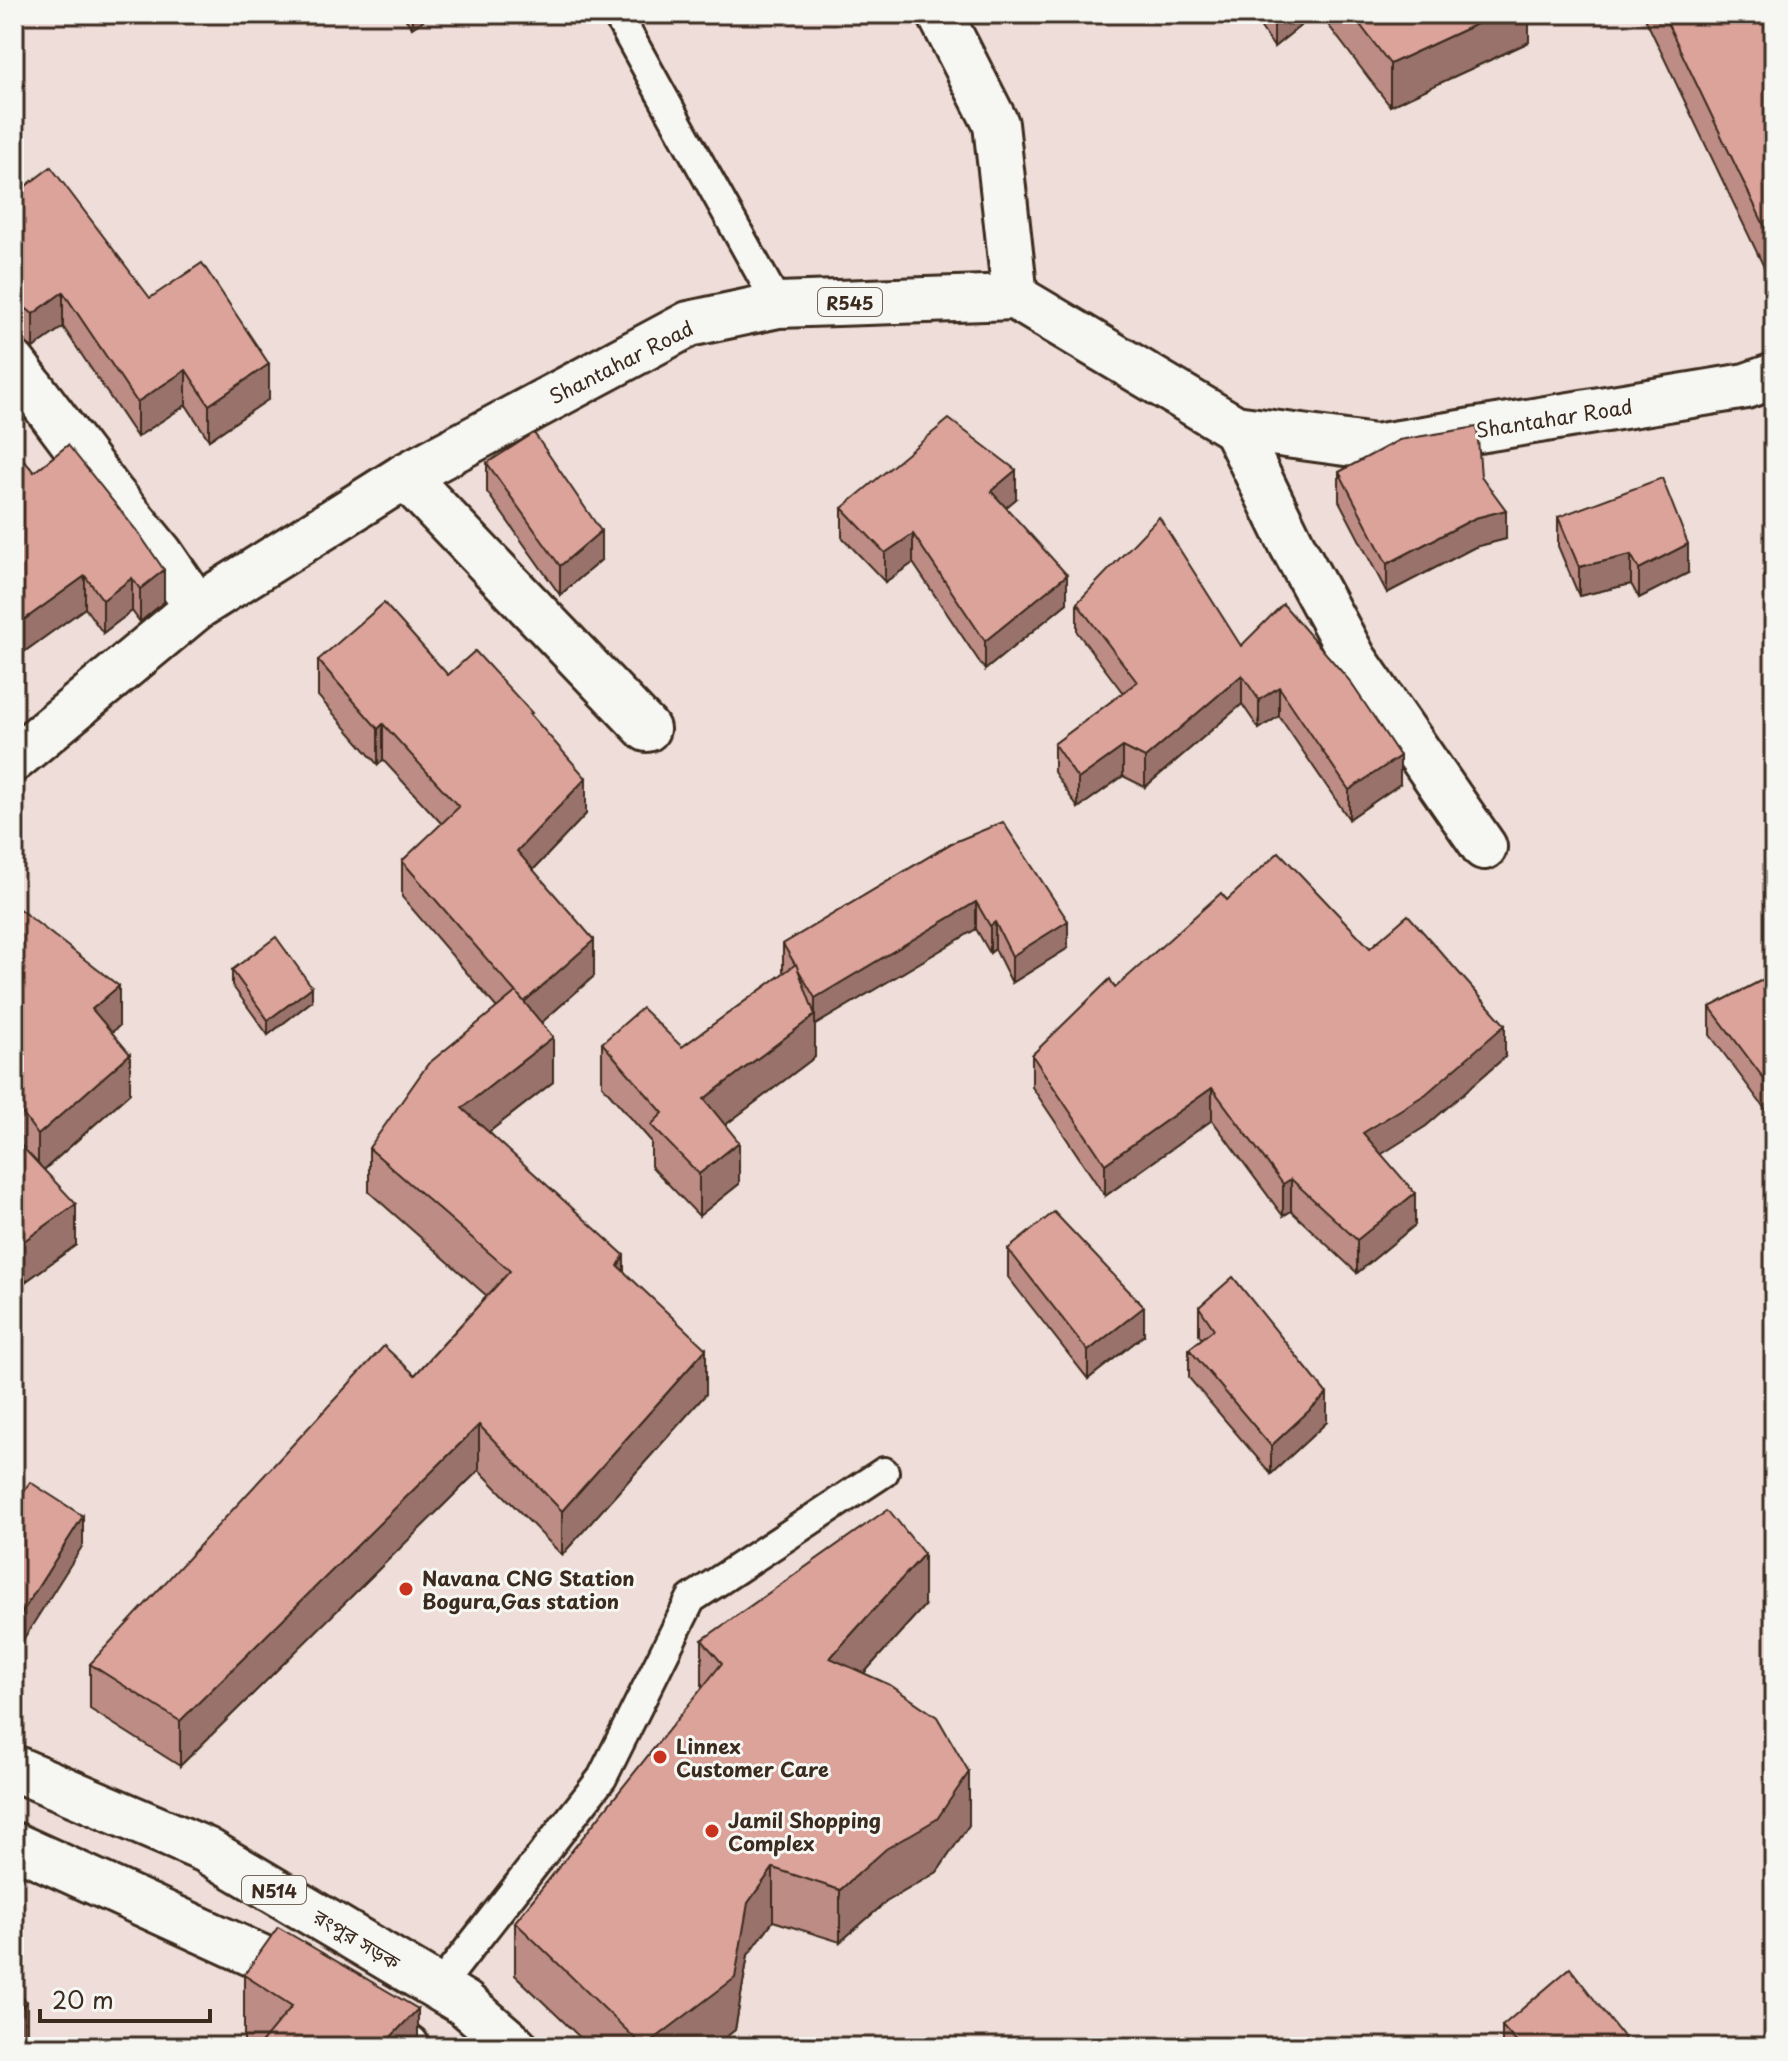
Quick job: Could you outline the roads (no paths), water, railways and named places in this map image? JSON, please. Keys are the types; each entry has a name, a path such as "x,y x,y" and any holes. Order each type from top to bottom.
{"main road":[{"path":"940,14 996,124 1015,297"},
{"name":"Shantahar Road","path":"14,759 197,607 405,476 689,324 778,305 1015,297 1235,428 1375,447 1746,386 1774,376"},
{"path":"14,364 160,553 197,607"},
{"path":"1235,428 1292,545 1354,659 1484,847"},
{"path":"405,476 647,729"},
{"name":"রংপুর সড়ক","path":"14,1768 206,1850 439,1987 464,2003 515,2047"},
{"path":"14,1845 271,1962 407,2047"}],"lane":[{"path":"617,14 778,305"},
{"path":"439,1987 602,1778 691,1599 884,1472"}],"place":[{"name":"Navana CNG Station Bogura,Gas station","path":"406,1589"},
{"name":"Linnex Customer Care","path":"660,1757"},
{"name":"Jamil Shopping Complex","path":"712,1831"}]}
